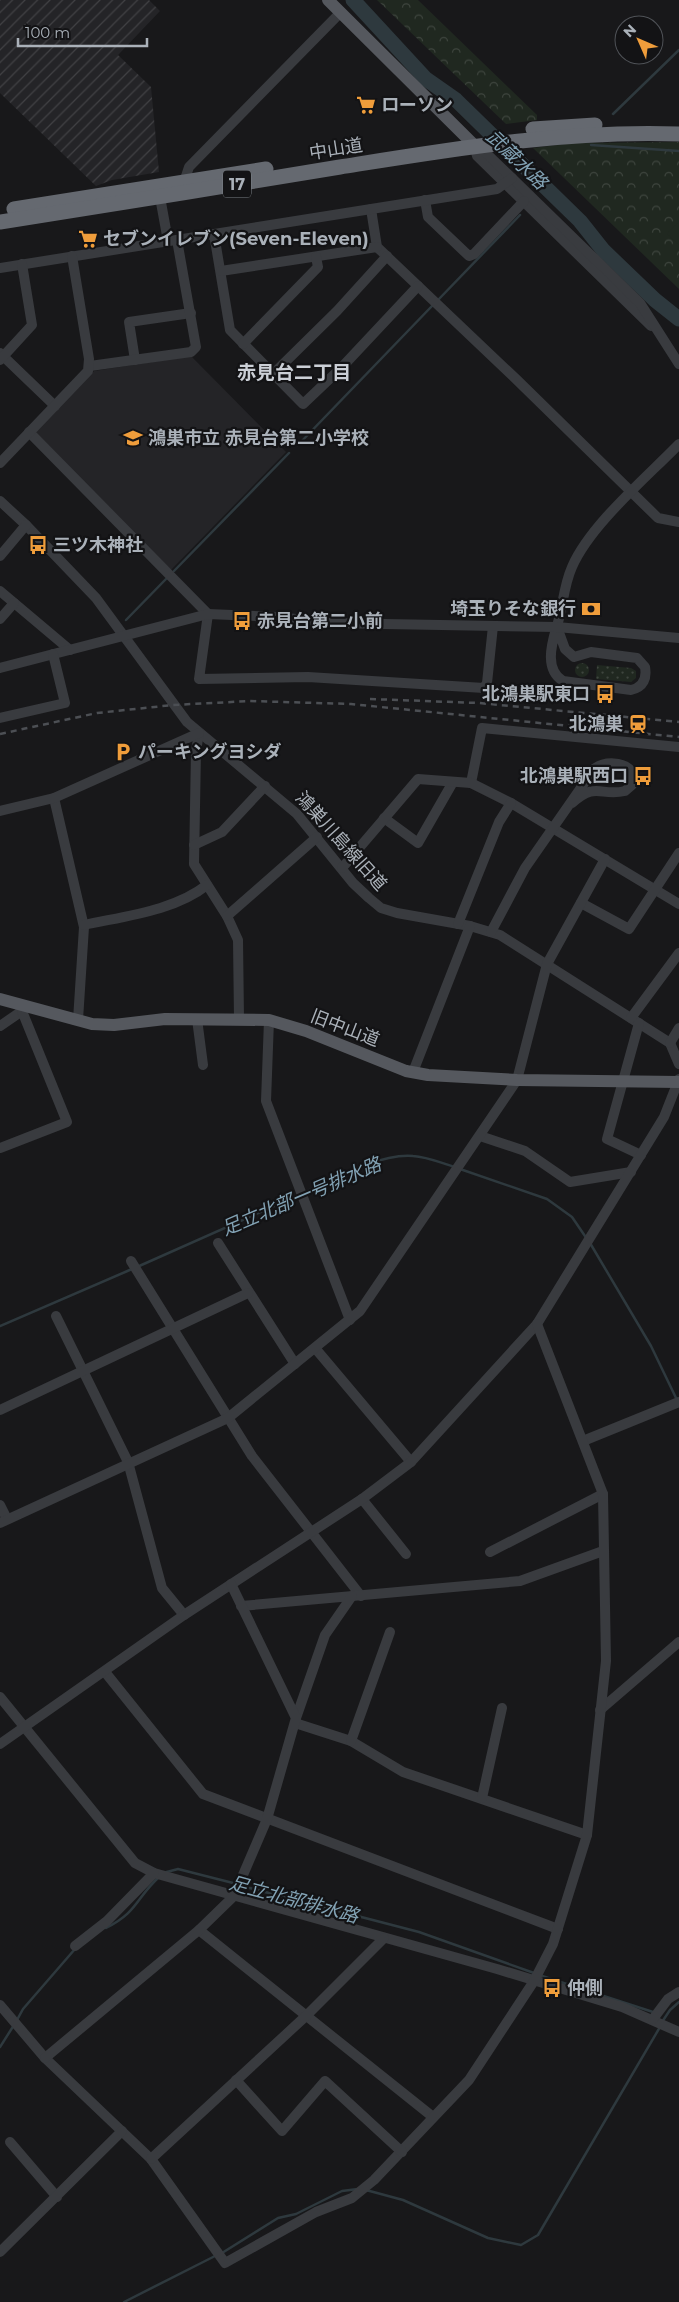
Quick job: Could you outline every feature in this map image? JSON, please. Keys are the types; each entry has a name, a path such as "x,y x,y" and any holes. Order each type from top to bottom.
{"highway":[{"name":"中山道","path":"509,137 564,126 679,124"},
{"name":"中山道","path":"0,212 184,182 476,140 509,137 641,133 679,134"},
{"name":"中山道","path":"0,222 160,196 476,140"}],"main road":[{"path":"328,0 476,140"},
{"name":"旧中山道","path":"0,1000 22,1009 114,1025 165,1019 239,1018 269,1020 306,1031 413,1072 517,1080 679,1081"}],"street":[{"path":"184,182 189,168 341,12"},
{"path":"476,140 524,201 658,334"},
{"path":"0,268 498,189 509,181"},
{"path":"509,181 640,303 658,334 679,364"},
{"path":"90,366 191,352 196,347 191,313 160,196"},
{"path":"425,200 428,217 469,256 474,254 524,201"},
{"path":"371,209 377,247 658,518 679,522"},
{"path":"214,234 230,330 302,404 349,359 418,286"},
{"path":"221,271 377,247"},
{"path":"0,463 88,371 90,366 72,256"},
{"path":"243,344 318,266 316,256"},
{"path":"273,374 337,311 387,256"},
{"path":"22,264 32,325 1,356 55,406"},
{"path":"135,360 129,322 191,313"},
{"path":"29,432 208,614"},
{"path":"557,627 565,649 574,657 591,652 637,658 645,667 644,682 641,686 631,690 573,684 558,678 551,665 554,637 567,580 577,556 592,534 679,444"},
{"name":"鴻巣川島線旧道","path":"0,501 26,524 96,598 178,711 199,733 297,814 353,883 381,908 397,913 470,926 509,940 670,1043"},
{"path":"0,556 26,524"},
{"path":"0,591 70,650"},
{"path":"0,619 14,603"},
{"path":"208,614 199,679 308,677 484,688 487,682 493,626"},
{"path":"0,668 208,614 278,617 330,623 557,627 679,638"},
{"path":"0,718 65,703 54,654"},
{"path":"471,783 482,728 679,747"},
{"path":"0,811 54,798 199,733"},
{"path":"199,733 196,750 194,864 227,916 238,940 239,1018"},
{"path":"491,932 513,888 597,767 606,764 624,765 632,772 632,785 625,791 591,790 584,793 572,804"},
{"path":"342,868 418,779 471,783 511,803 679,904"},
{"path":"384,818 418,843 453,782"},
{"path":"194,845 222,832 265,786"},
{"path":"54,798 84,925 78,1020"},
{"path":"458,924 499,822 511,803"},
{"path":"227,916 317,837"},
{"path":"581,903 629,928 679,853"},
{"path":"0,1505 4,1521 128,1462 228,1418 360,1311 517,1080 547,964 605,859"},
{"path":"84,925 141,913 192,896 207,884"},
{"path":"413,1072 470,926"},
{"path":"641,1154 606,1139 635,1021 679,953"},
{"path":"0,1026 22,1009 67,1122 0,1148"},
{"path":"197,1019 203,1065"},
{"path":"269,1020 266,1102 350,1320"},
{"path":"679,1028 670,1043 679,1064"},
{"path":"0,1744 184,1615 362,1499 411,1462 536,1324 664,1117 679,1081"},
{"path":"480,1136 525,1150 570,1182 631,1172"},
{"path":"218,1243 248,1293 295,1364"},
{"path":"132,1262 252,1456 356,1596"},
{"path":"0,1410 248,1293"},
{"path":"56,1316 128,1462 162,1588 184,1615"},
{"path":"0,2005 45,2058 151,2159 225,2263 316,2212 352,2198 402,2152 469,2080 534,1981 553,1944 587,1835 606,1661 603,1494 536,1324"},
{"path":"315,1348 411,1462"},
{"path":"583,1441 679,1402"},
{"path":"490,1552 603,1494"},
{"path":"362,1499 406,1554"},
{"path":"241,1606 425,1588 520,1581 603,1552"},
{"path":"231,1584 295,1720 351,1742 403,1772 587,1835"},
{"path":"45,2058 199,1930 234,1896 267,1819 295,1720 326,1635 356,1596"},
{"path":"351,1742 390,1632"},
{"path":"600,1710 679,1642"},
{"path":"105,1672 204,1794 558,1928"},
{"path":"0,1697 135,1862 154,1873 497,1968 622,2007 679,2032"},
{"path":"482,1798 502,1708"},
{"path":"75,1946 107,1922 154,1873"},
{"path":"199,1930 307,2015 432,2118"},
{"path":"151,2159 307,2015 384,1938"},
{"path":"659,2022 668,1999 679,1992"},
{"path":"236,2080 282,2131 326,2081 402,2152"},
{"path":"0,2252 122,2131"},
{"path":"10,2142 57,2196"}],"shaded area":[{"path":"0,0 149,0 160,11 118,55 151,87 159,172 112,180 96,186 0,93"},
{"path":"191,356 286,452 170,571 36,435 37,430 94,371"}],"green space":[{"path":"377,0 418,0 537,115 537,120 506,124"},
{"path":"679,142 679,289 533,148 573,143"},
{"path":"679,221 679,245 667,234"},
{"path":"579,663 585,663 589,670 585,677 579,677 575,673 575,667"},
{"path":"597,665 631,668 636,671 636,678 631,682 596,679"}],"waterway":[{"name":"武蔵水路","path":"353,0 426,79 456,100 580,221 603,250 655,300 679,319"},
{"path":"613,114 679,50"},
{"path":"591,145 679,151"},
{"path":"439,299 520,215"},
{"path":"298,445 432,306"},
{"path":"174,571 289,453"},
{"path":"126,620 166,579"},
{"name":"足立北部一号排水路","path":"304,1193 357,1168 400,1156 424,1158 455,1167"},
{"name":"足立北部一号排水路","path":"460,1169 547,1199 572,1217 587,1239"},
{"name":"足立北部一号排水路","path":"137,1267 299,1195"},
{"name":"足立北部一号排水路","path":"590,1243 651,1346 677,1400"},
{"name":"足立北部一号排水路","path":"0,1326 132,1269"},
{"name":"足立北部排水路","path":"163,1873 178,1869 237,1884"},
{"name":"足立北部排水路","path":"106,1928 125,1916 159,1877"},
{"name":"足立北部排水路","path":"242,1886 419,1932 534,1973"},
{"name":"足立北部排水路","path":"17,2020 23,2009 75,1949"},
{"name":"足立北部排水路","path":"539,1975 653,2012"},
{"name":"足立北部排水路","path":"662,2022 670,2010 679,2002"},
{"name":"足立北部排水路","path":"0,2047 14,2025"},
{"path":"366,2190 403,2200 488,2238 521,2245 538,2235 660,2027"},
{"path":"222,2253 278,2218 296,2214 342,2191 358,2189"},
{"path":"124,2302 217,2255"}],"railway":[{"path":"370,699 479,703 679,722"},
{"path":"0,734 97,713 173,705 250,701 351,704 679,737"}],"place":[{"name":"ローソン","path":"366,105"},
{"name":"セブンイレブン(Seven-Eleven)","path":"88,239"},
{"name":"鴻巣市立 赤見台第二小学校","path":"133,438"},
{"name":"三ツ木神社","path":"38,545"},
{"name":"埼玉りそな銀行","path":"591,609"},
{"name":"赤見台第二小前","path":"242,621"},
{"name":"北鴻巣駅東口","path":"605,694"},
{"name":"北鴻巣","path":"638,724"},
{"name":"パーキングヨシダ","path":"123,752"},
{"name":"北鴻巣駅西口","path":"643,776"},
{"name":"仲側","path":"552,1988"}],"district":[{"name":"赤見台二丁目","path":"294,372"}]}
